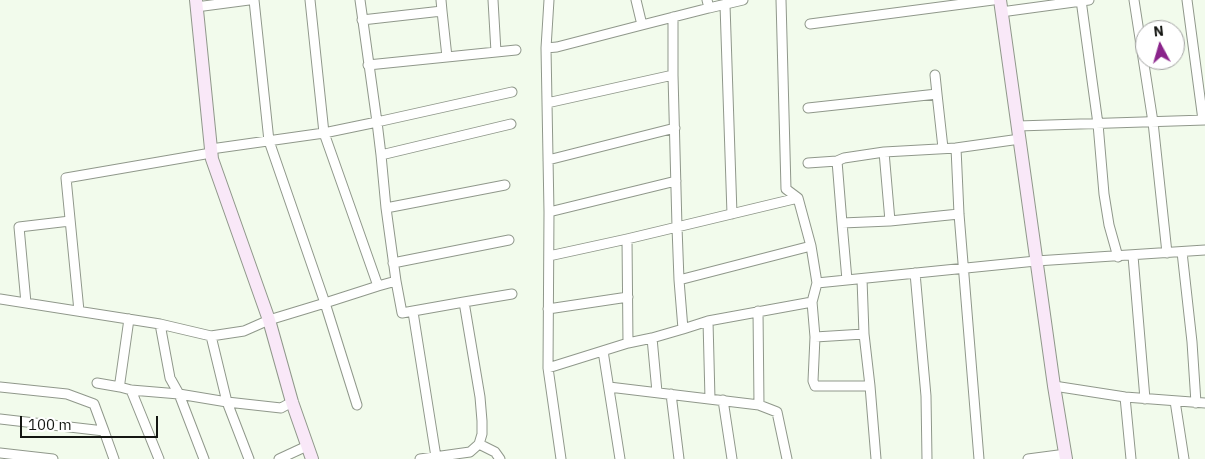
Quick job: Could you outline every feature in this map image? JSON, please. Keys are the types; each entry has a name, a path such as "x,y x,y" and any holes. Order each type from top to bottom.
{"street":[{"path":"248,0 196,3 211,151 215,169 269,320 292,402 312,459"},
{"path":"254,0 269,141 325,303 357,405"},
{"path":"310,0 324,132 378,286"},
{"path":"360,0 377,122 393,263 402,314 512,294"},
{"path":"441,0 446,57"},
{"path":"493,0 496,52"},
{"path":"549,0 546,48 549,212 548,368 561,459"},
{"path":"636,0 642,25"},
{"path":"546,48 557,48 673,17 708,4 724,4 744,0"},
{"path":"781,0 786,189 798,198 811,246 817,283 812,302 815,337 813,381 815,386 870,386"},
{"path":"810,24 926,4 993,0"},
{"path":"1028,459 1066,456 1054,386 1000,6 1084,0 1104,194 1109,225 1118,257"},
{"path":"1134,0 1153,122 1167,253"},
{"path":"808,163 837,161 844,158 884,152 956,148 1019,133 1098,124 1204,120 1187,0"},
{"path":"724,4 732,214"},
{"path":"362,20 442,11"},
{"path":"673,17 677,227 683,329"},
{"path":"368,66 516,50"},
{"path":"547,104 673,75"},
{"path":"935,75 943,148"},
{"path":"80,312 66,178 377,122 512,92"},
{"path":"808,108 937,94"},
{"path":"381,156 511,124"},
{"path":"548,160 675,128"},
{"path":"956,148 959,214 979,459"},
{"path":"884,152 890,221"},
{"path":"837,161 847,280"},
{"path":"549,212 676,181"},
{"path":"386,208 504,185"},
{"path":"549,256 798,198"},
{"path":"842,223 890,221 959,214"},
{"path":"26,303 19,227 70,220"},
{"path":"628,239 628,343"},
{"path":"393,263 510,240"},
{"path":"679,280 811,246"},
{"path":"817,283 1036,261 1205,250"},
{"path":"1054,386 1125,397 1200,403 1182,252"},
{"path":"1133,256 1145,399"},
{"path":"915,273 926,396 927,459"},
{"path":"862,279 864,334 876,459"},
{"path":"0,299 160,324 211,336 244,331 269,320 396,281"},
{"path":"548,309 628,298"},
{"path":"420,459 470,452 479,444 482,434 480,397 464,302"},
{"path":"548,368 708,320 812,302"},
{"path":"413,312 436,457"},
{"path":"758,312 759,405"},
{"path":"120,387 129,319"},
{"path":"708,320 710,398"},
{"path":"160,324 170,378 179,394 204,459"},
{"path":"815,337 864,334"},
{"path":"211,336 227,402 249,459"},
{"path":"652,338 657,392"},
{"path":"603,351 620,459"},
{"path":"96,383 131,390 179,394 282,408 292,402"},
{"path":"0,387 67,394 94,404 114,459"},
{"path":"609,387 759,405 777,412 787,459"},
{"path":"131,390 159,459"},
{"path":"671,394 679,459"},
{"path":"1125,397 1131,459"},
{"path":"723,400 732,459"},
{"path":"1175,401 1184,459"},
{"path":"0,419 104,431"},
{"path":"479,444 495,452 500,459"},
{"path":"279,459 308,446"},
{"path":"0,453 53,459"}]}
